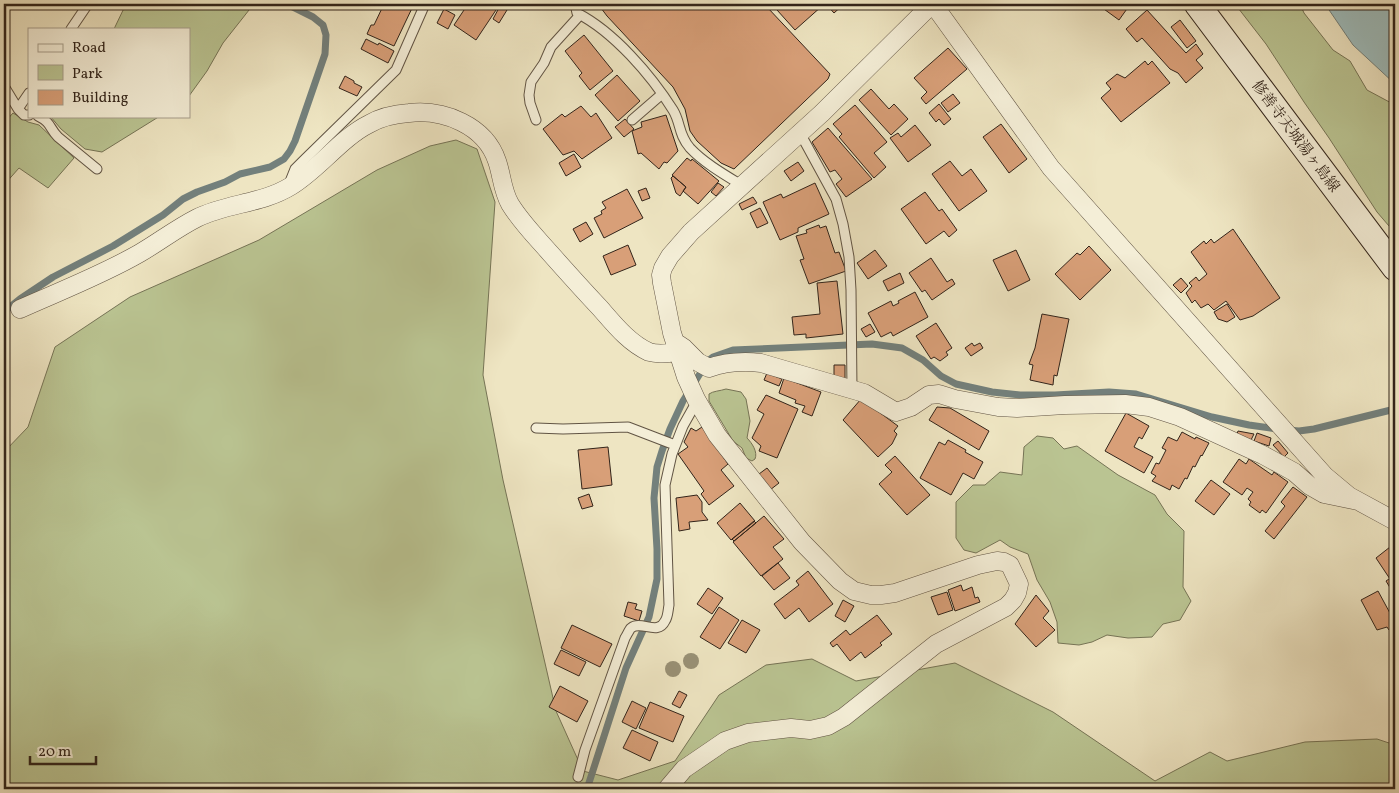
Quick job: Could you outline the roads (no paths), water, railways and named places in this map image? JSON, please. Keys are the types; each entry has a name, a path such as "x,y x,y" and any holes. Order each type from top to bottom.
{"main road":[{"name":"修善寺天城湯ヶ島線","path":"1198,4 1395,268"}],"street":[{"path":"667,789 684,769 725,741 748,733 791,728 810,730 828,726 844,716 936,644 1006,607 1013,600 1017,592 1019,584 1015,573 1010,566 997,560 881,596 854,591 840,581 802,542 717,435 696,400 676,347 662,283 661,275 663,268 670,256 691,232 800,133 933,4 1051,168 1278,423 1326,476 1348,496 1395,521"},
{"path":"20,309 100,274 140,253 198,218 223,208 265,198 289,187 348,138 368,124 389,116 427,112 444,115 463,122 487,142 497,160 503,188 518,216 616,325 638,346 650,352 658,354 676,347 684,348 703,365 745,362 761,364 864,393 896,412 911,407 929,395 939,394 998,407 1125,404 1149,407 1180,417 1263,455 1294,472 1310,486 1324,494 1358,501"}],"lane":[{"path":"72,28 88,4"},
{"path":"289,187 290,180 303,160 396,70 425,4"},
{"path":"575,4 577,13 596,25 628,53 662,94 674,113 681,135 690,148 742,186"},
{"path":"536,120 530,103 531,82 544,63 550,47 580,15"},
{"path":"4,86 18,109 24,115 28,116"},
{"path":"18,109 28,94"},
{"path":"632,120 662,94"},
{"path":"41,118 50,124 58,138 97,169"},
{"path":"800,133 836,199 843,224 851,290 852,390"},
{"path":"578,778 585,750 625,638 631,628 637,625 655,628 663,625 666,620 669,605 665,485 674,445 696,400"},
{"path":"536,428 628,427 674,445"}],"water":[{"path":"1325,4 1395,4 1395,84 1353,45"}],"waterway":[{"path":"4,312 53,277 113,246 163,215 183,199 240,174 270,167 284,159 295,141 325,54 326,35 323,25 313,17 287,4"},
{"path":"587,789 626,668 649,617 657,579 654,498 657,467 670,429 683,401 709,360 713,357 733,350 872,344 902,348 923,360 941,376 956,384 992,392 1020,395 1109,392 1136,394 1212,417 1278,429"},
{"path":"1288,430 1314,429 1395,409"}]}
